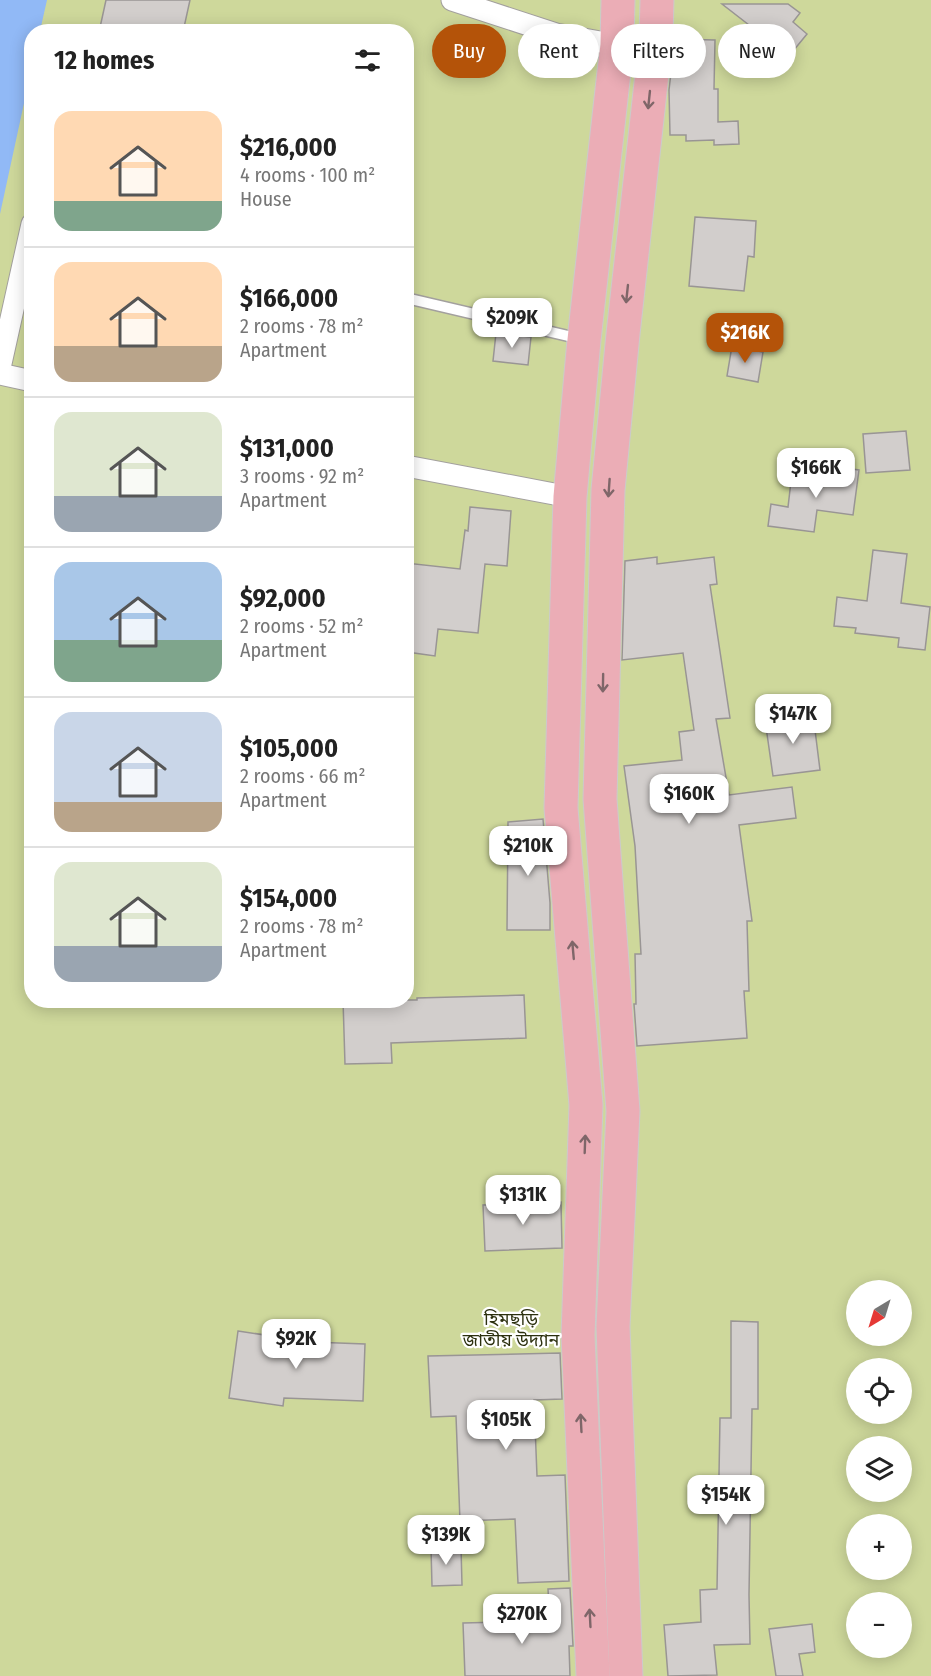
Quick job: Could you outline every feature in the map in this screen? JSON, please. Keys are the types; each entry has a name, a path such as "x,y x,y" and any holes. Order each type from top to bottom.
{"main road":[{"path":"617,24 618,0"},
{"path":"626,1676 613,1327 623,1111 600,799 608,489 656,38 657,0"},
{"path":"593,1676 578,1336 586,1105 561,808 570,497 584,340 613,78"}],"street":[{"path":"452,0 556,34 611,44"},
{"path":"0,368 24,260"},
{"path":"0,374 24,379"},
{"path":"414,468 570,497"}],"lane":[{"path":"414,300 584,340"}],"green space":[{"name":"হিমছড়ি জাতীয় উদ্যান","path":"0,0 931,0 931,1676 0,1676"}],"water":[{"path":"0,0 47,0 42,24 24,24 24,103 0,214"}],"building":[{"path":"106,0 190,0 185,24 101,24"},
{"path":"722,4 788,4 800,13 793,22 795,24 748,24"},
{"path":"796,25 807,34 796,47"},
{"path":"706,40 715,40 714,89 718,89 718,122 738,121 739,144 714,145 714,140 686,141 686,135 670,135 670,78 706,78"},
{"path":"695,217 756,221 754,257 748,256 744,291 689,286"},
{"path":"496,333 531,337 528,365 493,361"},
{"path":"732,346 763,352 758,382 727,376"},
{"path":"906,431 910,470 866,473 863,434"},
{"path":"828,466 859,470 853,515 817,510 814,532 768,526 771,504 788,507 792,473 827,477"},
{"path":"470,507 511,511 507,566 485,564 478,633 438,629 435,656 414,653 414,564 460,569 465,530 468,531"},
{"path":"873,550 907,554 901,603 930,607 925,650 898,647 899,638 855,633 856,628 834,626 837,597 867,601"},
{"path":"657,557 657,564 714,557 717,584 710,585 730,718 716,719 729,795 792,787 796,818 739,825 752,921 747,921 749,991 744,991 747,1038 637,1046 634,1004 636,1004 635,954 641,954 635,846 624,766 682,760 679,732 694,730 683,653 622,660 625,561"},
{"path":"813,714 820,770 773,776 765,720"},
{"path":"543,819 550,930 507,930 508,822"},
{"path":"524,995 526,1038 391,1043 392,1063 345,1064 343,1008 414,1008 414,1000 417,998"},
{"path":"561,1202 562,1248 485,1251 483,1205"},
{"path":"731,1321 758,1322 758,1409 752,1409 750,1644 714,1645 717,1675 668,1676 664,1625 701,1622 700,1590 717,1589 720,1418 731,1418"},
{"path":"238,1331 312,1342 365,1344 363,1401 284,1398 283,1406 229,1398"},
{"path":"560,1353 562,1399 534,1400 537,1476 565,1475 569,1581 518,1583 515,1519 460,1521 456,1416 431,1417 428,1356"},
{"path":"461,1547 462,1585 432,1586 431,1548"},
{"path":"570,1588 573,1646 569,1646 570,1676 465,1676 463,1623 502,1622 502,1630 550,1628 548,1589"},
{"path":"812,1624 815,1652 799,1654 803,1676 776,1676 769,1629"}]}
